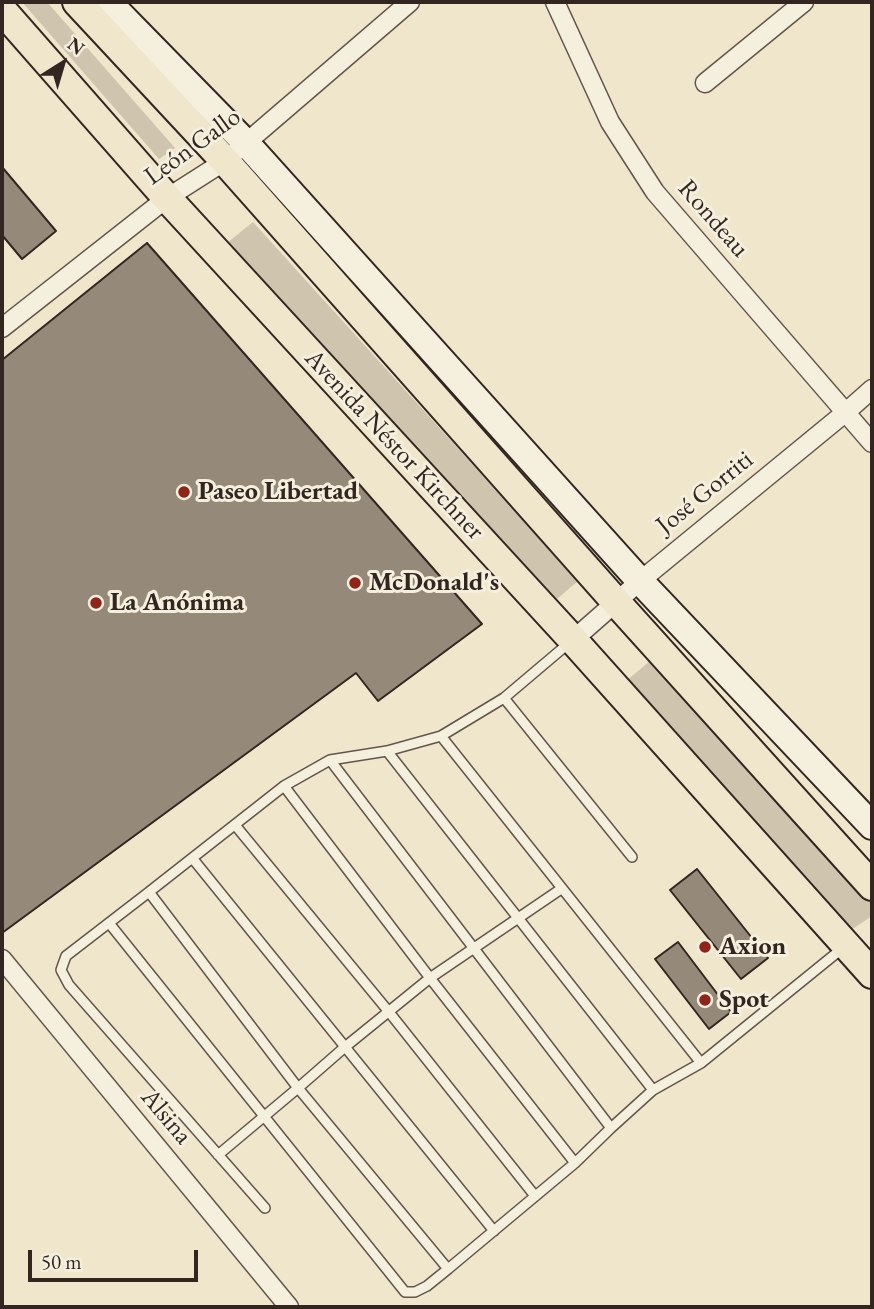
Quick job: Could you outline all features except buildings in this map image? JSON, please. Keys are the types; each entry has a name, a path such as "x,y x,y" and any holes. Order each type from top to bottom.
{"main road":[{"path":"77,2 235,152 872,826"},
{"path":"108,2 616,602 872,886"},
{"name":"Avenida Néstor Kirchner","path":"2,10 167,198 863,959"}],"street":[{"name":"León Gallo","path":"2,328 167,198 235,152 410,2"},
{"name":"Rondeau","path":"555,2 610,122 655,192 872,443"},
{"path":"705,83 804,2"},
{"name":"José Gorriti","path":"573,640 640,581 872,389"},
{"name":"Alsina","path":"2,959 289,1307"}],"lane":[{"path":"265,1208 69,985 61,970 66,956 284,786 330,760 387,751 441,736 504,698 573,640"},
{"path":"504,698 632,857"},
{"path":"441,736 701,1063"},
{"path":"387,751 653,1090"},
{"path":"330,760 611,1128"},
{"path":"284,786 575,1163"},
{"path":"235,825 389,1012 535,1196"},
{"path":"192,859 494,1231"},
{"path":"218,1155 430,978 561,889"},
{"path":"149,892 298,1088 447,1269"},
{"path":"109,923 405,1292 415,1292 427,1286 575,1163 653,1090 701,1063 863,959"}],"shaded area":[{"path":"22,2 47,2 175,148 159,159"},
{"path":"253,222 578,581 557,599 227,243"},
{"path":"650,661 872,902 872,916 851,930 626,681"}],"place":[{"name":"Paseo Libertad","path":"184,492"},
{"name":"McDonald's","path":"355,583"},
{"name":"La Anónima","path":"96,603"},
{"name":"Axion","path":"705,947"},
{"name":"Spot","path":"705,1000"}]}
